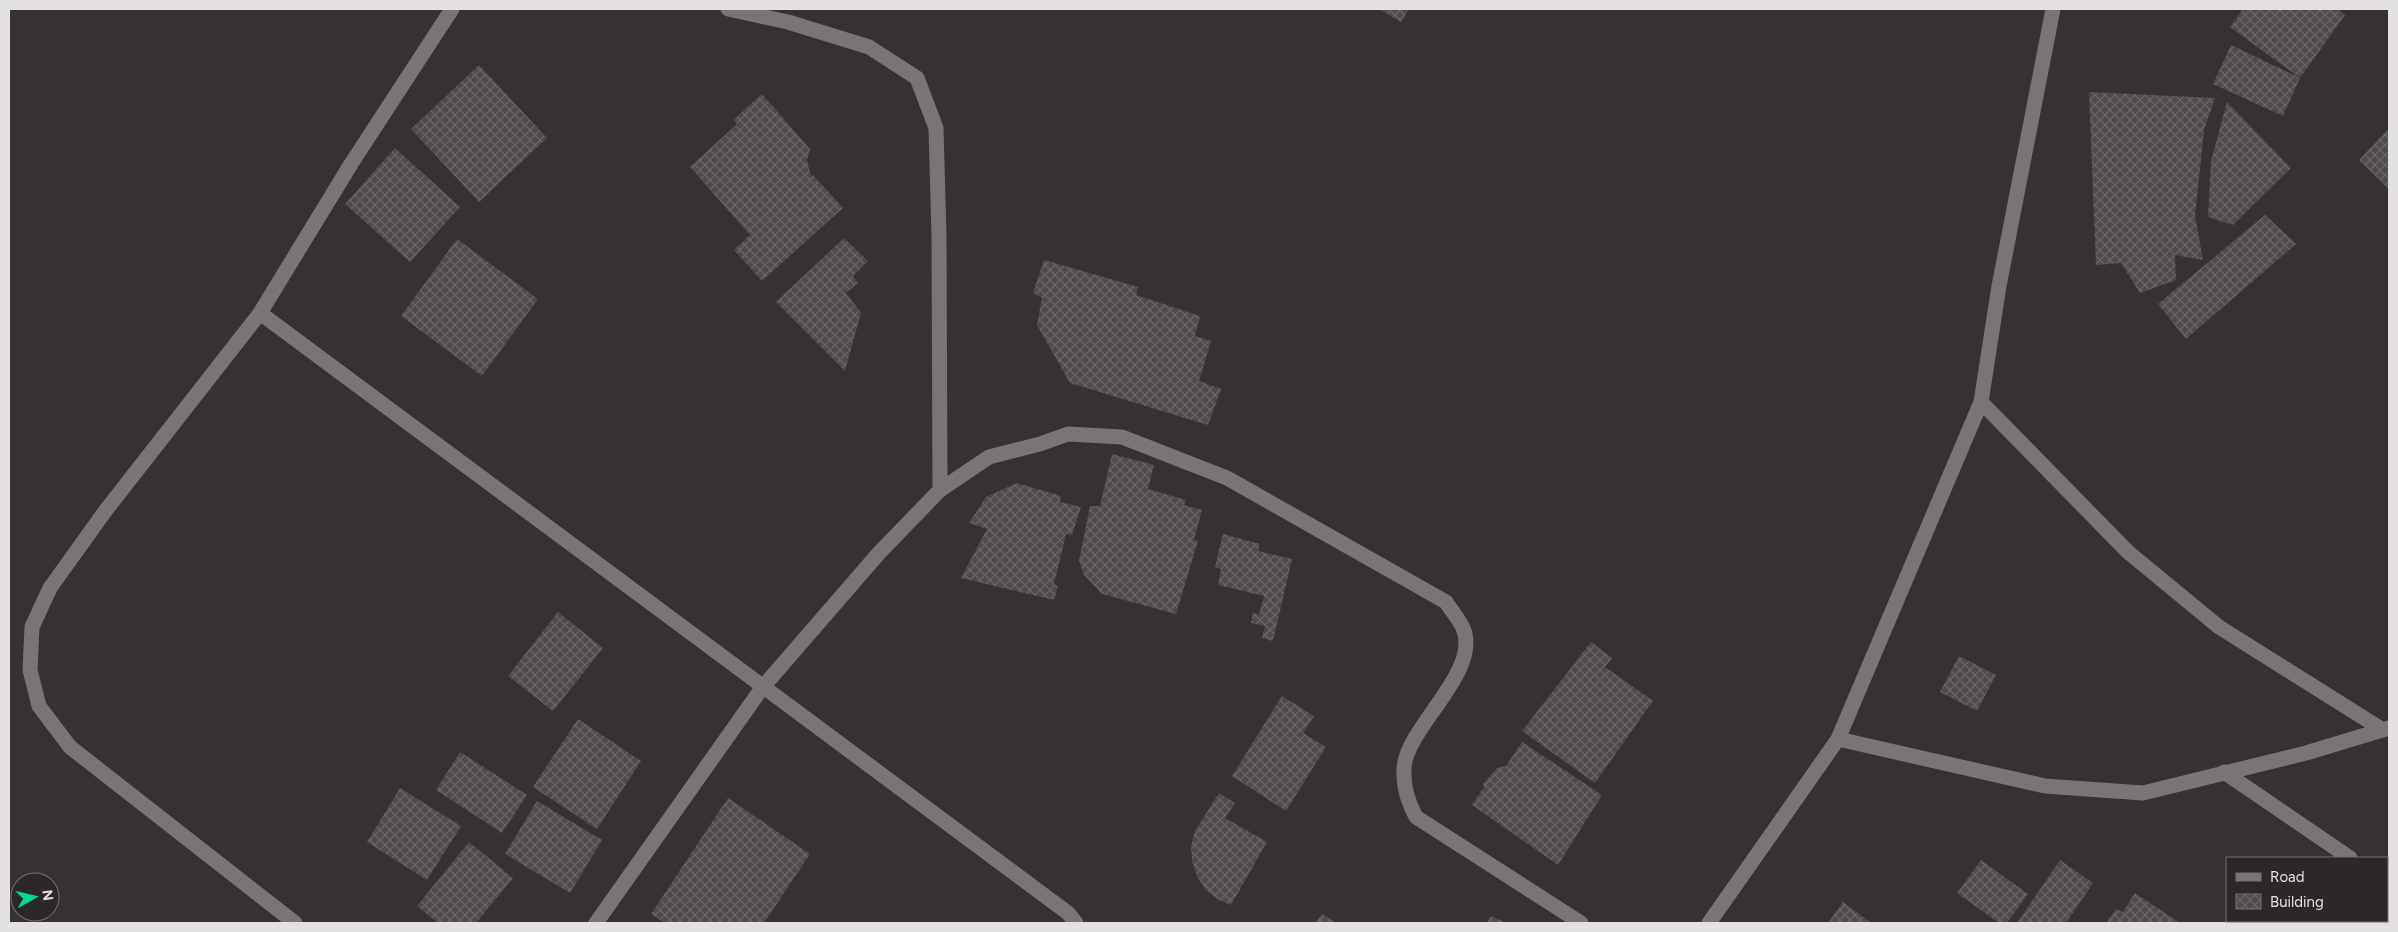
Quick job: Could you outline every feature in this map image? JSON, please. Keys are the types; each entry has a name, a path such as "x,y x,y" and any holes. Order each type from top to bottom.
{"street":[{"path":"295,923 70,747 39,706 30,670 32,627 50,588 106,510 260,313 351,164 452,9"},
{"path":"728,9 788,22 870,47 917,78 936,128 939,236 940,490"},
{"path":"1710,923 1838,739 1981,402 2000,286 2054,9"},
{"path":"260,313 762,688 1060,907 1076,923"},
{"path":"1981,402 2128,552 2218,627 2386,729"},
{"path":"596,923 762,688 879,553 940,490 989,457 1040,444 1068,434 1122,438 1227,478 1446,602 1463,629 1465,653 1449,689 1408,751 1404,768 1405,795 1416,817 1581,923"},
{"path":"1838,739 2045,786 2143,793 2306,753 2386,729"},
{"path":"2224,772 2349,857"}],"building":[{"path":"1379,9 1409,9 1401,22"},
{"path":"2243,9 2337,9 2345,15 2300,78 2230,27"},
{"path":"2231,45 2300,78 2283,116 2213,84"},
{"path":"479,65 547,138 479,202 411,129"},
{"path":"2089,92 2215,98 2204,130 2195,216 2203,260 2175,255 2176,280 2140,293 2121,263 2096,265"},
{"path":"762,94 810,149 807,160 811,177 813,175 843,208 762,281 734,250 750,235 690,167 737,124 733,120"},
{"path":"2227,102 2291,168 2233,225 2208,217 2211,161"},
{"path":"2389,128 2389,189 2359,160"},
{"path":"395,148 460,207 410,262 345,204"},
{"path":"2265,215 2296,244 2186,339 2158,304"},
{"path":"844,238 868,261 853,276 858,283 846,293 861,313 845,371 776,302"},
{"path":"457,239 538,299 482,376 401,316"},
{"path":"1044,260 1138,287 1136,295 1200,316 1195,336 1211,341 1199,381 1221,389 1208,425 1070,383 1037,325 1042,298 1033,293"},
{"path":"1112,454 1154,465 1148,489 1186,500 1184,505 1202,510 1194,540 1198,541 1176,614 1102,594 1084,575 1079,561 1090,506 1100,506"},
{"path":"1017,483 1061,496 1060,502 1081,507 1072,535 1066,534 1054,584 1058,586 1054,600 961,578 987,529 969,523 986,497"},
{"path":"1223,534 1260,544 1258,551 1292,559 1273,641 1262,638 1265,626 1251,623 1253,613 1259,615 1264,596 1218,585 1221,569 1215,567"},
{"path":"558,612 603,648 553,711 508,676"},
{"path":"1591,642 1612,658 1605,667 1653,701 1595,783 1522,731"},
{"path":"1959,656 1996,675 1977,711 1940,692"},
{"path":"1282,696 1314,716 1303,733 1326,747 1286,811 1232,776"},
{"path":"578,719 641,761 597,829 533,787"},
{"path":"1522,742 1602,795 1558,865 1472,805 1484,787 1483,784 1497,768 1506,766"},
{"path":"460,752 527,795 502,833 436,790"},
{"path":"400,788 461,826 427,880 367,842"},
{"path":"1219,793 1235,803 1225,818 1267,842 1231,905 1217,899 1205,889 1197,876 1192,861 1191,846 1195,831"},
{"path":"728,798 810,854 764,923 665,923 651,914"},
{"path":"537,801 602,840 570,893 505,854"},
{"path":"469,842 513,878 476,923 438,923 417,906"},
{"path":"1981,860 2028,894 2007,923 1999,923 1957,893"},
{"path":"2060,860 2093,883 2066,923 2017,923"},
{"path":"2135,893 2180,923 2106,923 2116,909 2123,912"},
{"path":"1843,902 1871,923 1828,923"},
{"path":"1322,914 1336,923 1315,923"},
{"path":"1491,916 1506,923 1487,923"}]}
